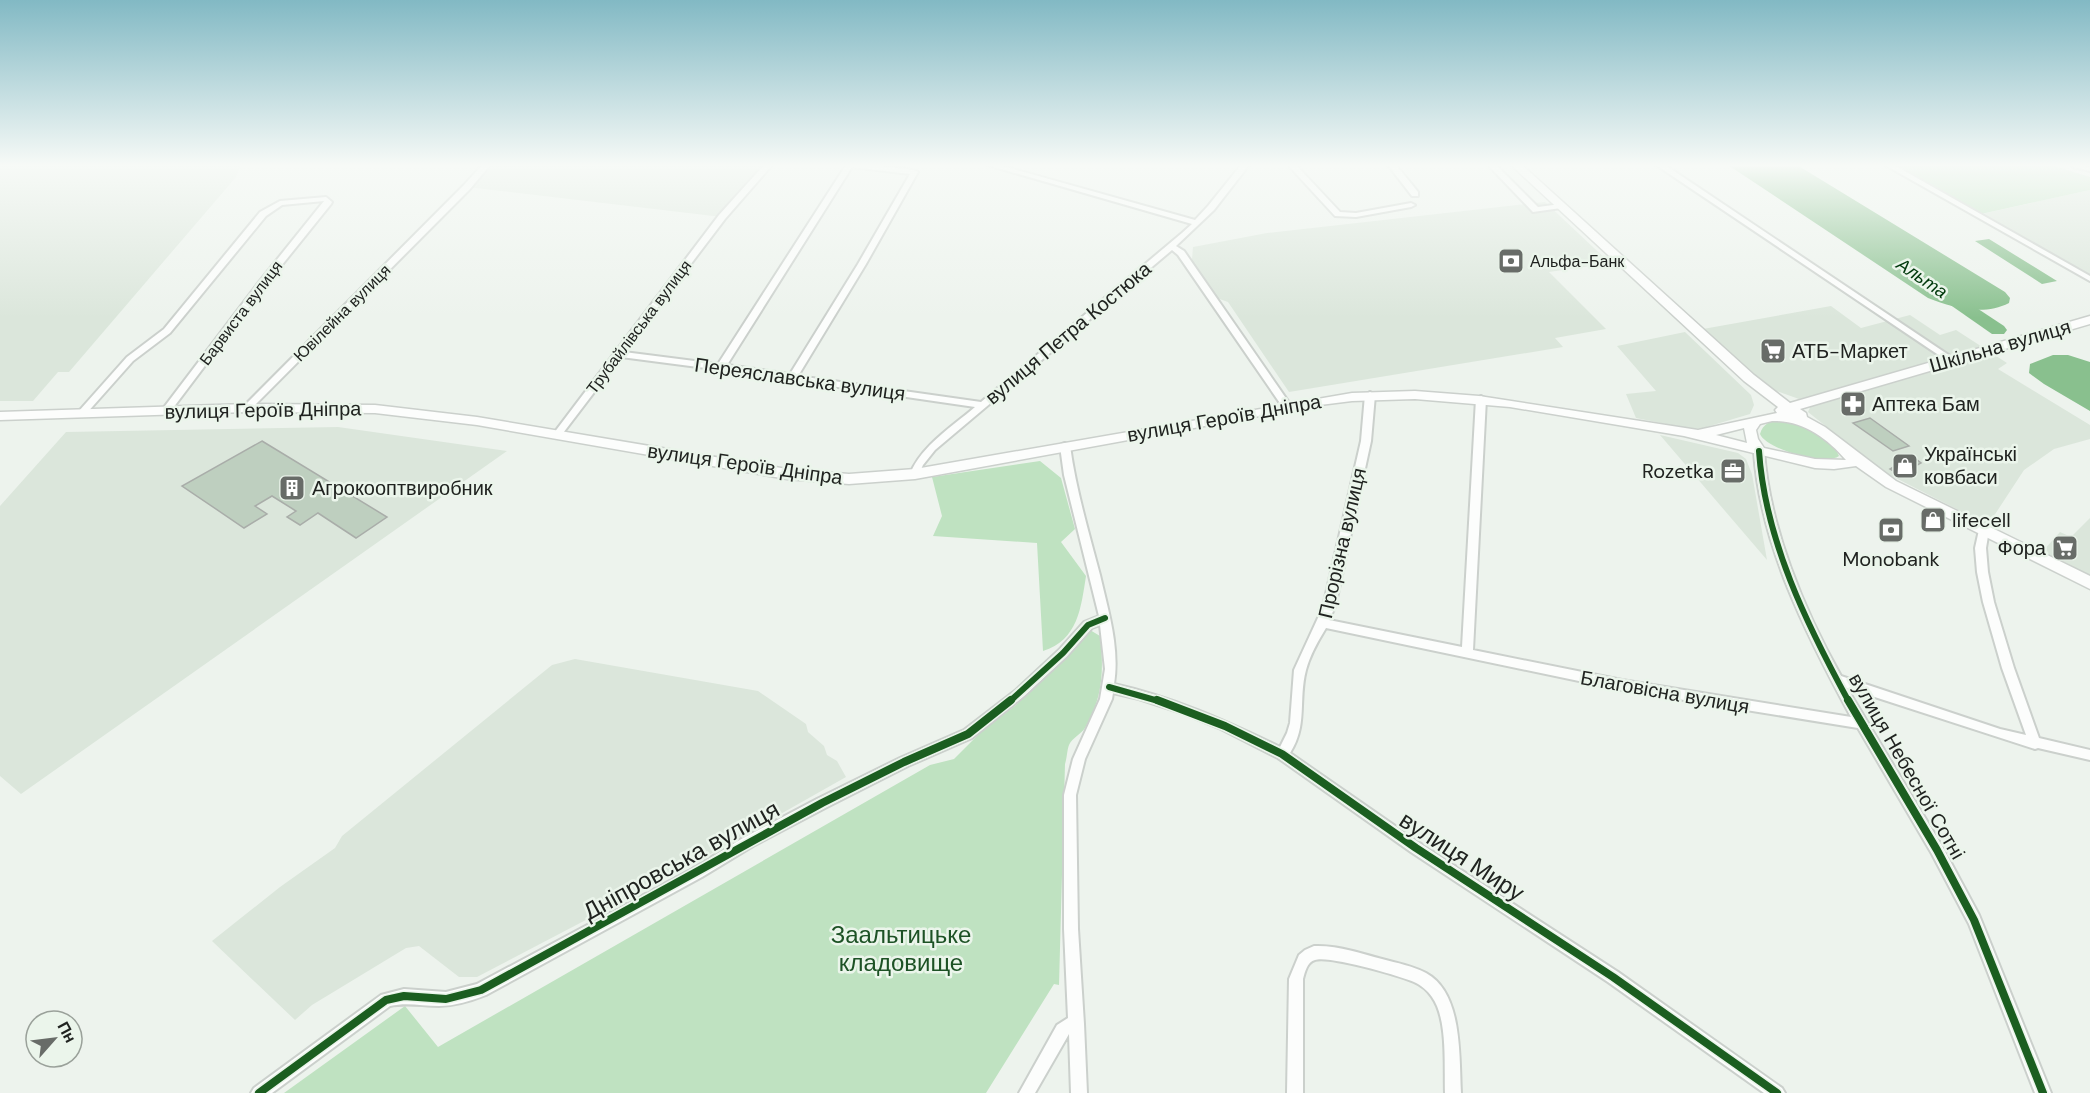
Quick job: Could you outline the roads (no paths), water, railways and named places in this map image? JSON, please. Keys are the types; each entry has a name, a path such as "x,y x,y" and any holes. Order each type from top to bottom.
{"main road":[{"path":"1571,216 1764,391 1882,478 2090,583"},
{"name":"Шкільна вулиця","path":"1760,419 1807,402 2090,320"},
{"path":"1764,391 1785,399 1807,402 1804,411 1806,420"},
{"path":"1759,451 1750,439 1749,430 1769,406 1764,391"},
{"name":"вулиця Героїв Дніпра","path":"0,416 247,408 375,409 477,421 787,474 849,478 915,474 1287,407 1370,395 1419,395 1481,399 1699,435 1759,451 1838,466 1882,478"},
{"path":"1699,435 1760,419 1786,416 1806,420"},
{"path":"1838,466 1851,464 1854,458"}],"street":[{"name":"Барвиста вулиця","path":"82,413 130,359 167,331 261,216"},
{"name":"Барвиста вулиця","path":"167,410 317,216"},
{"name":"Ювілейна вулиця","path":"247,408 438,216"},
{"name":"Трубайлівська вулиця","path":"557,435 723,216"},
{"path":"722,367 818,216"},
{"path":"793,377 889,216"},
{"path":"1172,216 1197,223"},
{"name":"вулиця Петра Костюка","path":"915,474 919,464 932,448 1171,246 1203,216"},
{"path":"1736,216 1952,360"},
{"path":"1979,216 2090,279"},
{"path":"1171,246 1181,253 1287,407"},
{"name":"Переяславська вулиця","path":"618,354 981,405"},
{"name":"Прорізна вулиця","path":"1282,754 1290,745 1296,727 1300,669 1324,623 1336,579 1366,441 1370,395"},
{"path":"1467,654 1481,399"},
{"path":"1065,446 1069,475 1105,618 1111,658 1109,687 1079,759 1070,795 1071,929 1079,1093"},
{"name":"вулиця Небесної Сотні","path":"1759,451 1762,482 1784,567 1838,680 1922,822 1971,913 2043,1093"},
{"path":"1984,530 1979,546 1984,586 2035,744"},
{"name":"Дніпровська вулиця","path":"259,1093 386,1000 406,994 431,999 457,998 481,990 698,873 782,824 881,773 968,734 1027,687 1070,646 1088,625 1105,618"},
{"name":"Благовісна вулиця","path":"1324,623 1622,685 1863,724"},
{"path":"1838,680 2035,744 2090,755"},
{"name":"вулиця Миру","path":"1109,687 1186,710 1226,726 1282,754 1407,842 1595,964 1777,1093"},
{"path":"1295,1093 1296,979 1302,961 1315,953 1330,954 1414,975 1434,987 1442,999 1447,1022 1454,1093"},
{"path":"1027,1093 1062,1030 1069,1025 1077,1024"}],"water":[{"path":"1805,216 1881,216 2005,292 2010,298 2009,303 1999,307 1979,310 1948,305 1928,298"},
{"path":"1989,239 2057,281 2042,284 1975,241"},
{"path":"2053,355 2068,355 2090,362 2090,411 2029,373 2030,364"}],"waterway":[{"name":"Альта","path":"1945,294 1998,330"}],"place":[{"name":"Альфа-Банк","path":"1511,261"},
{"name":"АТБ-Маркет","path":"1773,351"},
{"name":"Аптека Бам","path":"1853,404"},
{"name":"Українські ковбаси","path":"1905,466"},
{"name":"Rozetka","path":"1733,471"},
{"name":"Агрокооптвиробник","path":"292,488"},
{"name":"lifecell","path":"1933,520"},
{"name":"Monobank","path":"1891,530"},
{"name":"Фора","path":"2065,548"}],"park label":[{"name":"Заальтицьке кладовище","path":"901,948"}]}
